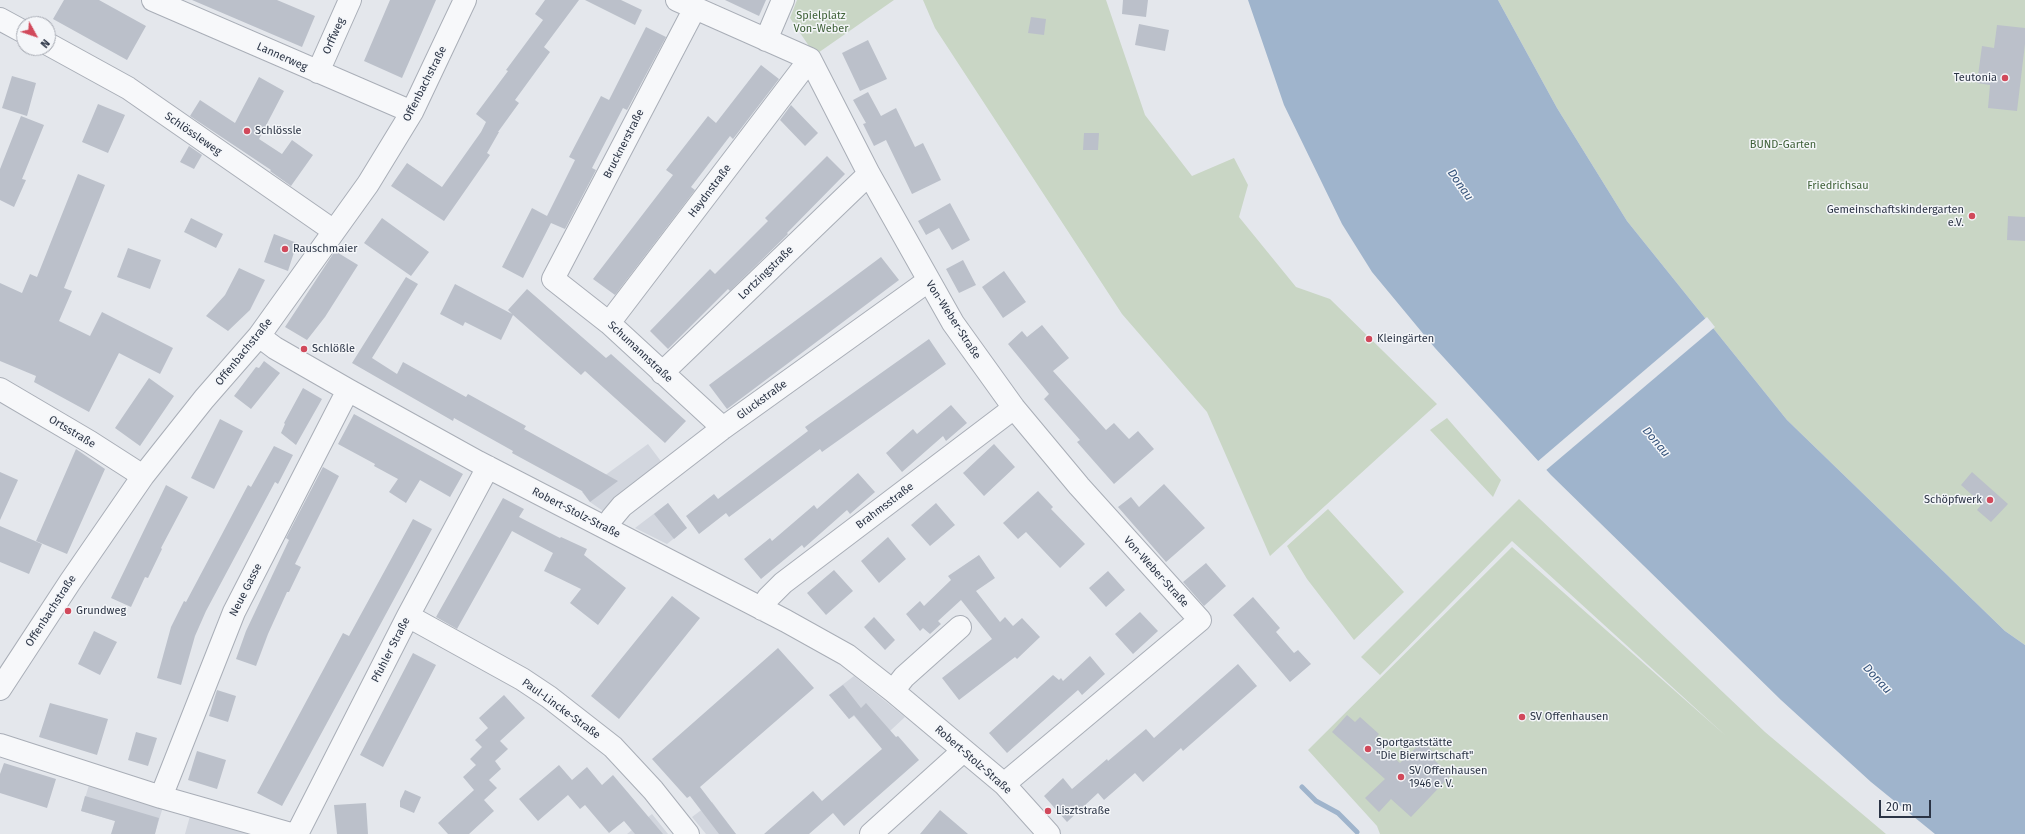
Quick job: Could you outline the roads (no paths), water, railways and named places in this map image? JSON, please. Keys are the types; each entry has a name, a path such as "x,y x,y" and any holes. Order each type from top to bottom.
{"street":[{"name":"Lannerweg","path":"153,0 412,112"},
{"name":"Orffweg","path":"318,72 350,0"},
{"name":"Offenbachstraße","path":"0,689 70,582 144,476 200,404 259,336 368,184 412,112 465,0"},
{"path":"766,40 783,0"},
{"path":"686,4 810,59"},
{"name":"Brucknerstraße","path":"553,279 686,4"},
{"path":"0,19 16,28"},
{"name":"Schlössleweg","path":"56,48 128,88 334,231"},
{"name":"Von-Weber-Straße","path":"810,59 869,174 953,323 1014,408 1083,491 1200,620 1004,784"},
{"name":"Haydnstraße","path":"609,323 810,59"},
{"name":"Lortzingstraße","path":"662,373 869,174"},
{"name":"Schumannstraße","path":"553,279 609,323 722,428"},
{"name":"Gluckstraße","path":"607,528 612,518 622,506 722,428 928,281"},
{"name":"Robert-Stolz-Straße","path":"259,336 275,348 348,390 488,467 762,609 847,655 893,691 1004,784 1049,834"},
{"name":"Ortsstraße","path":"0,389 144,476"},
{"name":"Neue Gasse","path":"161,797 234,612 348,390"},
{"name":"Brahmsstraße","path":"762,609 768,598 783,583 1014,408"},
{"name":"Pfuhler Straße","path":"296,834 408,616 488,467"},
{"name":"Paul-Lincke-Straße","path":"408,616 522,679 549,697 609,744 653,790 688,834"},
{"path":"893,691 904,677 960,627"},
{"path":"0,744 161,797 292,834"},
{"path":"870,834 963,751"}],"water":[{"name":"Donau","path":"1248,0 1498,0 1557,108 1627,221 1787,420 2005,631 2025,645 2025,834 1935,834 1871,782 1781,700 1551,475 1435,348 1372,272 1342,224 1284,105"}],"waterway":[{"path":"1302,787 1316,801 1338,813 1357,832"}],"place":[{"name":"Teutonia","path":"2005,78"},
{"name":"Schlössle","path":"247,131"},
{"name":"Gemeinschaftskindergarten e.V.","path":"1972,216"},
{"name":"Rauschmaier","path":"285,249"},
{"name":"Kleingärten","path":"1369,339"},
{"name":"Schlößle","path":"304,349"},
{"name":"Schöpfwerk","path":"1990,500"},
{"name":"Grundweg","path":"68,611"},
{"name":"SV Offenhausen","path":"1522,717"},
{"name":"Sportgaststätte \"Die Bierwirtschaft\"","path":"1368,749"},
{"name":"SV Offenhausen 1946 e. V.","path":"1401,777"},
{"name":"Lisztstraße","path":"1048,811"}],"park label":[{"name":"Spielplatz Von-Weber","path":"821,22"},
{"name":"BUND-Garten","path":"1783,145"},
{"name":"Friedrichsau","path":"1838,186"}]}
